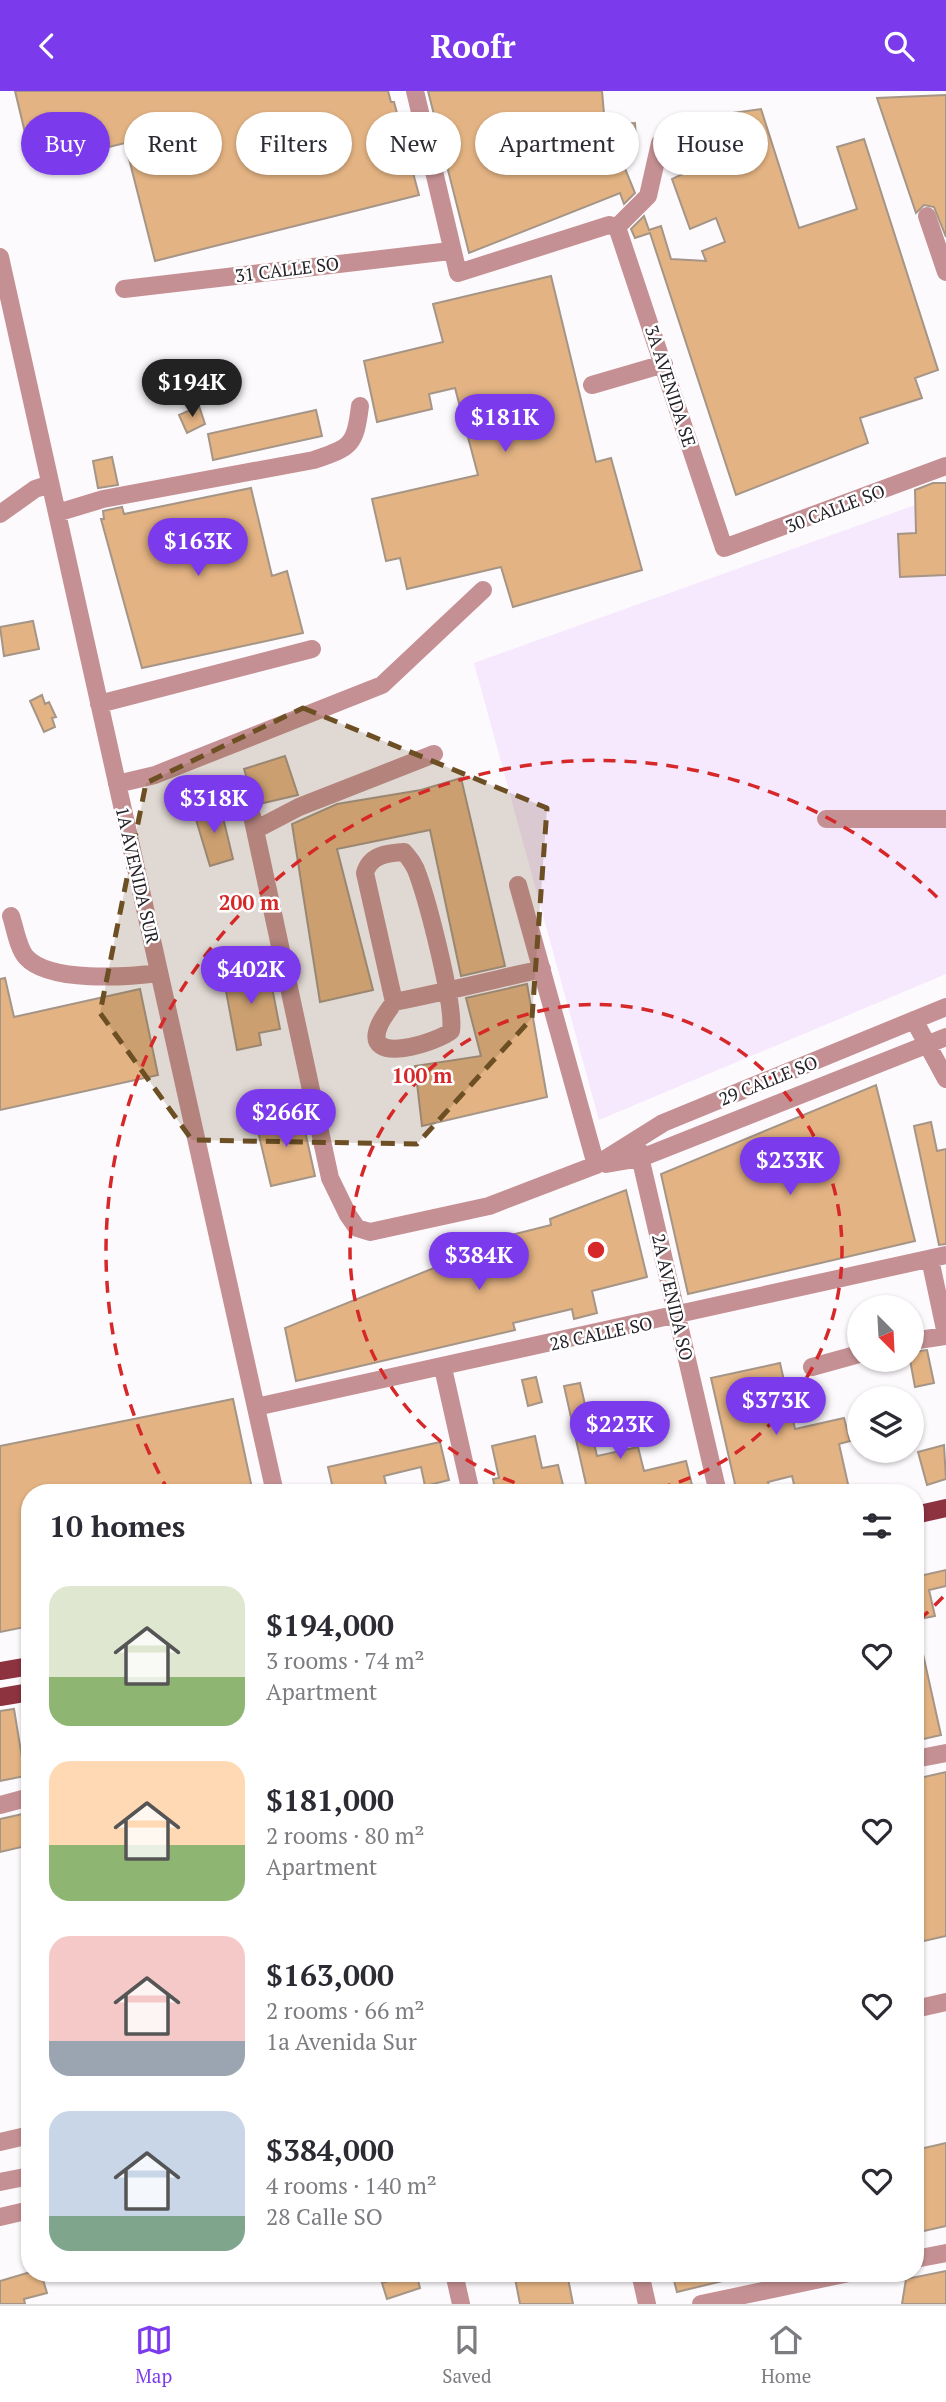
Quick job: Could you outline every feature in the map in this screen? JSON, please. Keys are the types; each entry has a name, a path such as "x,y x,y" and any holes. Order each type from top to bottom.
{"main road":[{"path":"924,1513 946,1508"},
{"path":"0,1671 21,1668"},
{"path":"0,1697 21,1694"}],"street":[{"path":"415,91 450,251 458,273 609,225 617,227 648,196 653,174"},
{"path":"927,216 946,272"},
{"name":"3A AVENIDA SE","path":"617,227 723,547"},
{"name":"31 CALLE SO","path":"124,289 450,251"},
{"name":"1A AVENIDA SUR","path":"0,257 273,1484"},
{"path":"592,385 664,364"},
{"path":"57,513 103,499 314,460 342,450 356,437 360,406"},
{"name":"30 CALLE SO","path":"723,547 727,549 946,466"},
{"path":"0,515 35,489 50,484"},
{"path":"117,784 155,775 382,685 483,590"},
{"path":"99,704 312,649"},
{"name":"29 CALLE SO","path":"434,754 253,823 330,1178 338,1199 357,1227 370,1232 444,1218 534,1191 596,1165 863,1071 946,1037"},
{"path":"826,820 946,819"},
{"path":"404,852 418,873 446,991 451,1031 444,1037 402,1049 393,1050 382,1045 377,1036 379,1026 394,1002 365,873 368,864 375,858 404,852"},
{"path":"518,885 596,1165"},
{"path":"11,916 24,954 38,965 75,975 112,979 159,973"},
{"path":"394,1002 542,969"},
{"name":"29 CALLE SO","path":"639,1150 663,1123 946,1007"},
{"path":"914,1020 946,1079"},
{"path":"853,1045 863,1071"},
{"name":"2A AVENIDA SO","path":"639,1150 716,1484"},
{"path":"924,1339 946,1335 938,1257"},
{"name":"28 CALLE SO","path":"256,1407 938,1257"},
{"path":"812,1367 847,1358"},
{"path":"443,1368 469,1484"},
{"path":"924,1757 946,1753"},
{"path":"0,1805 21,1799"},
{"path":"924,2007 946,2002"},
{"path":"0,2142 21,2137"},
{"path":"0,2182 21,2178"},
{"path":"0,2217 21,2212"},
{"path":"924,2257 946,2253"},
{"path":"456,2282 461,2304"},
{"path":"642,2282 647,2304"},
{"path":"701,2304 793,2282"}],"highlighted area":[{"path":"303,708 547,808 532,1018 417,1144 192,1140 100,1013 146,783"}],"shaded area":[{"path":"946,494 946,974 599,1120 474,663"}],"building":[{"path":"15,91 388,91 397,112 366,112 366,175 414,175 419,195 155,261 133,175 222,175 222,112 124,112 124,143 110,147 110,112 21,112 21,116"},
{"path":"428,91 602,91 604,112 475,112 475,175 628,175 635,193 624,204 620,193 469,253 449,175 461,175 461,112 433,112"},
{"path":"946,95 946,237 934,207 924,205 916,213 877,98"},
{"path":"761,109 762,112 739,112"},
{"path":"768,131 799,228 857,209 837,147 864,139 938,370 915,378 922,398 860,418 868,443 736,495 650,233 635,238 631,229 644,216 649,230 661,226 671,259 706,261 702,251 725,242 716,218 690,229 672,179 681,175 768,175"},
{"path":"551,276 596,462 611,458 642,570 513,607 501,567 407,589 400,558 386,561 372,499 478,475 455,388 429,394 432,409 377,422 364,361 443,342 433,304"},
{"path":"199,406 205,424 187,433 179,415"},
{"path":"316,410 322,436 213,460 208,434"},
{"path":"112,457 118,485 98,488 93,461"},
{"path":"933,483 946,483 946,575 900,577 898,534 916,533 915,490"},
{"path":"251,488 272,576 287,571 303,633 142,668 101,519 104,519 103,511 122,507 124,514"},
{"path":"33,621 39,649 4,656 0,627"},
{"path":"42,695 45,704 49,702 56,717 52,718 55,727 44,732 30,701"},
{"path":"285,756 298,795 255,805 244,769"},
{"path":"461,778 505,966 461,976 430,830 337,849 373,990 320,1002 292,824 337,804 421,790"},
{"path":"220,805 233,859 210,866 194,813"},
{"path":"268,966 280,1029 259,1033 261,1045 237,1050 223,975"},
{"path":"5,978 14,1017 140,989 158,1075 0,1110 0,979"},
{"path":"527,984 547,1097 422,1126 415,1066 481,1056 466,998"},
{"path":"876,1085 915,1241 688,1294 661,1174"},
{"path":"301,1113 315,1176 271,1186 256,1123"},
{"path":"931,1122 937,1151 946,1149 946,1244 939,1245 914,1126"},
{"path":"626,1190 647,1277 592,1291 597,1313 574,1319 572,1309 513,1323 515,1330 296,1381 285,1328 496,1243 495,1239 551,1225 550,1219"},
{"path":"924,1350 927,1350 934,1383 915,1386 912,1372 924,1372"},
{"path":"780,1363 795,1429 844,1418 847,1442 839,1444 848,1484 794,1484 792,1476 769,1484 735,1484 711,1378"},
{"path":"536,1377 542,1402 528,1406 522,1380"},
{"path":"580,1383 597,1456 638,1447 644,1471 686,1461 692,1484 586,1484 564,1386"},
{"path":"233,1399 251,1484 21,1484 21,1628 0,1632 0,1446"},
{"path":"535,1436 542,1468 558,1465 563,1484 494,1484 493,1479 499,1478 492,1446"},
{"path":"440,1442 449,1480 425,1484 421,1467 384,1476 386,1484 332,1484 328,1467"},
{"path":"944,1445 946,1479 927,1485 921,1463 924,1463 924,1450"},
{"path":"946,1570 946,1586 929,1590 935,1616 924,1618 924,1575"},
{"path":"924,1658 941,1735 924,1739"},
{"path":"14,1709 21,1752 21,1777 0,1781 0,1711"},
{"path":"946,1772 946,1936 924,1941 924,1777"},
{"path":"21,1814 21,1847 0,1852 0,1819"},
{"path":"946,2143 946,2226 924,2231 924,2148"},
{"path":"946,2271 946,2304 902,2304 906,2282 924,2282 924,2275"},
{"path":"21,2275 21,2282 44,2282 47,2293 24,2299 25,2304 0,2304 0,2281"},
{"path":"418,2282 420,2288 387,2299 382,2283"},
{"path":"516,2282 569,2282 573,2304 520,2304"},
{"path":"674,2282 718,2282 677,2292"}]}
